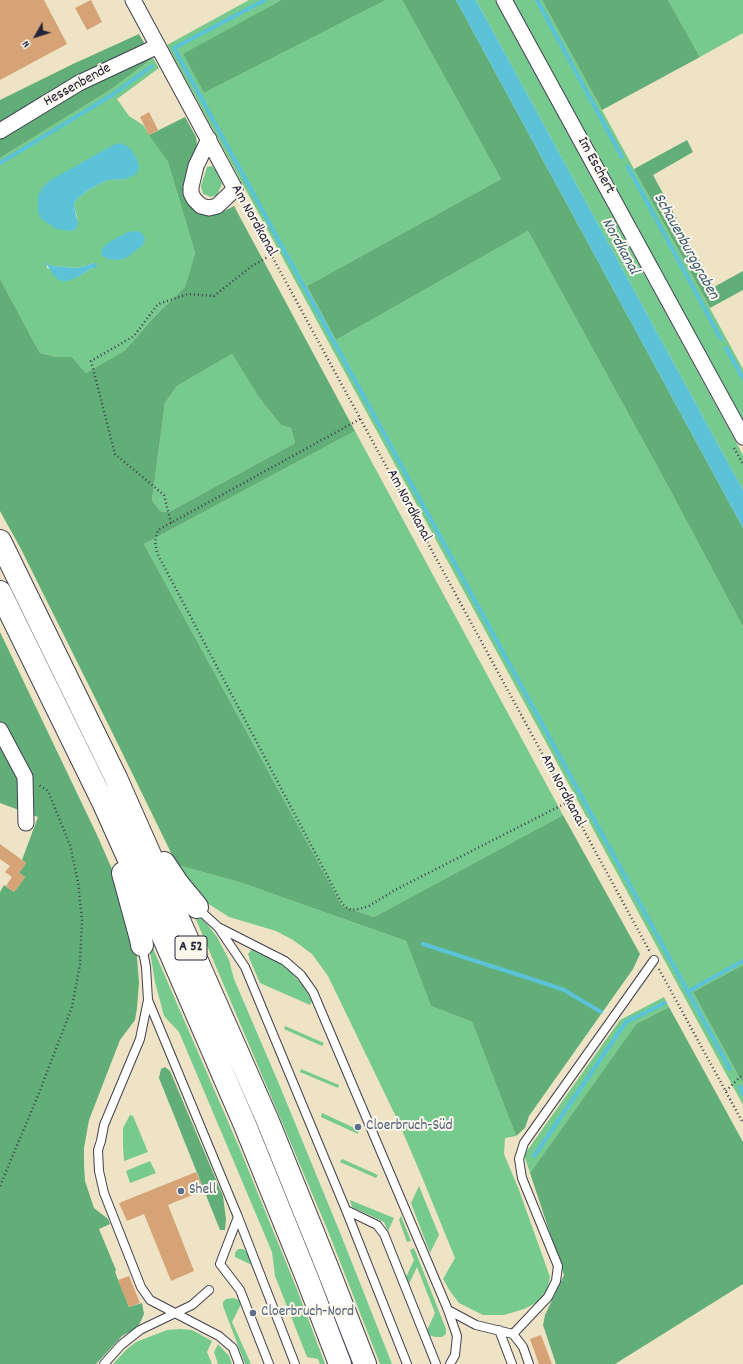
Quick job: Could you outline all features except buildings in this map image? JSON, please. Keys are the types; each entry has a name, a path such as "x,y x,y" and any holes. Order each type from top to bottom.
{"highway":[{"name":"A 52","path":"0,541 116,778 267,1119 327,1267 364,1364"},
{"name":"A 52","path":"0,592 104,804 153,913 245,1125 340,1364"},
{"path":"116,778 159,855 178,884 197,907"},
{"path":"104,804 142,945"}],"street":[{"name":"Am Nordkanal","path":"133,0 235,189"},
{"name":"Im Eschert","path":"504,0 743,437"},
{"name":"Hessenbende","path":"0,131 79,83 158,46"},
{"path":"209,140 196,166 191,187 191,193 194,199 201,206 209,208 217,206 235,189"},
{"path":"0,730 25,777 26,823"}],"lane":[{"path":"197,907 218,927 245,967 346,1210 407,1364"},
{"path":"218,927 285,961 301,975 313,992 448,1310 457,1336 455,1354 450,1364"},
{"path":"142,945 146,967 148,1000 140,1039 104,1125 98,1150 99,1171 104,1193 141,1287 150,1300 219,1336 233,1348 239,1364"},
{"path":"513,1334 548,1297 556,1281 558,1266 522,1178 519,1159 524,1143 654,960"},
{"path":"148,1000 238,1217 295,1364"},
{"path":"346,1210 378,1225 384,1234 436,1364"},
{"path":"238,1217 220,1264 240,1290 269,1364"},
{"path":"104,1364 121,1345 140,1330 192,1305 209,1290"},
{"path":"448,1310 476,1325 513,1334 523,1347 529,1364"},
{"path":"499,1330 512,1364"},
{"path":"455,1354 458,1364"}],"path":[{"name":"Am Nordkanal","path":"235,189 743,1123"},
{"path":"171,523 164,495 115,454 91,361 134,336 158,304 188,294 214,296 252,266 271,255"},
{"path":"360,419 158,530 155,542 157,553 333,886 344,906 351,910 369,906 402,886 568,802"},
{"path":"0,1186 39,1093 72,1007 80,964 82,920 78,882 70,845 48,791 25,777"},
{"path":"726,1091 743,1074"}],"green space":[{"path":"249,0 281,0 184,54 204,93 386,0 402,0 501,179 307,286 336,340 528,231 663,477 743,627 743,965 693,992 743,1084 743,1105 167,45"},
{"path":"281,0 386,0 204,93 183,54"},
{"path":"402,0 456,0 743,528 743,627 663,477 528,231 336,340 307,286 501,179"},
{"path":"476,0 495,0 743,455 743,490"},
{"path":"511,0 542,0 743,369 743,425"},
{"path":"542,0 668,0 700,57 602,110"},
{"path":"668,0 743,0 743,33 700,57"},
{"path":"139,34 153,58 110,90 0,158 0,100 73,64"},
{"path":"153,58 159,68 117,99 129,116 143,125 168,162 195,253 185,287 154,317 125,350 86,373 72,357 57,357 40,353 0,279 0,158 110,90","holes":["126,179 109,180 101,183 87,191 76,200 74,205 78,220 49,181","47,263 52,266 78,268 94,263 95,268 90,269 78,277 47,268"]},
{"path":"185,117 196,137 197,146 187,183 215,213 222,212 234,206 355,431 144,544 342,906 374,917 563,815 640,954 633,969 529,1116 525,1128 516,1136 472,1022 431,1006 406,941 239,882 177,865 21,549 0,511 0,279 40,353 57,357 72,357 86,373 125,350 154,317 185,287 195,253 168,162 149,135","holes":["232,354 260,399 281,425 291,428 295,443 169,512 160,511 152,500 165,403 177,386"]},
{"path":"687,140 693,152 653,175 714,287 743,271 743,290 710,308 634,169"},
{"path":"212,166 219,173 222,184 217,195 211,197 203,194 201,186 207,167"},
{"path":"232,354 260,399 281,425 291,428 295,443 169,512 160,511 152,500 165,403 177,386"},
{"path":"355,431 563,815 374,917 342,906 144,544"},
{"path":"0,632 97,835 119,885 136,946 139,982 135,1020 120,1040 89,1120 84,1148 84,1165 85,1181 94,1208 108,1219 110,1224 99,1229 129,1307 142,1303 144,1314 140,1323 135,1329 122,1336 96,1364 0,1364 0,892 4,885 14,892 25,877 19,873 26,863 22,860 38,817 0,803"},
{"path":"177,865 239,882 406,941 431,1006 472,1022 516,1136 505,1138 504,1154 519,1190 550,1277 547,1290 538,1302 524,1309 504,1315 483,1315 459,1303 443,1279 455,1258 398,1121 328,976 312,954 293,940 276,931 229,917 204,901"},
{"path":"192,910 207,924 217,937 229,960 234,979 341,1235 392,1364 380,1364 328,1231"},
{"path":"149,946 152,946 239,1147 298,1292 325,1364 320,1364 318,1359 307,1357 275,1276 272,1252 179,1032 164,1016 155,982"},
{"path":"252,949 257,950 278,962 293,974 303,986 312,1001 310,1005 260,983 248,954"},
{"path":"743,965 743,1084 693,992"},
{"path":"664,997 669,1007 636,1024 530,1173 524,1155 620,1020"},
{"path":"669,1007 743,1142 743,1284 615,1364 556,1364 543,1325 545,1315 564,1275 530,1173 636,1024"},
{"path":"285,1026 324,1043 322,1046 284,1029"},
{"path":"165,1067 170,1071 223,1196 226,1219 225,1230 220,1230 159,1078 161,1069"},
{"path":"301,1069 339,1085 338,1088 300,1072"},
{"path":"322,1113 359,1130 358,1134 321,1117"},
{"path":"130,1115 133,1116 148,1152 124,1161 123,1128"},
{"path":"342,1159 378,1175 376,1178 340,1162"},
{"path":"150,1161 156,1173 130,1183 126,1171"},
{"path":"419,1186 439,1235 430,1253 411,1203"},
{"path":"350,1200 394,1218 388,1231 384,1222 352,1207"},
{"path":"401,1216 411,1241 407,1242 399,1220"},
{"path":"414,1248 446,1329 446,1334 442,1337 429,1335 427,1330 435,1313 417,1267 409,1284 406,1277 414,1260 410,1250"},
{"path":"238,1249 243,1249 247,1252 252,1265 235,1257 235,1253"},
{"path":"233,1298 239,1300 241,1304 232,1322 251,1364 245,1364 223,1306 223,1302 226,1299"},
{"path":"167,1330 192,1330 212,1341 207,1352 212,1364 113,1364 136,1342"},
{"path":"218,1344 229,1356 232,1364 218,1364 214,1352"}],"water":[{"path":"456,0 476,0 743,490 743,528"},
{"path":"121,143 132,151 137,159 139,166 136,174 126,179 109,180 101,183 87,191 76,200 74,205 78,224 75,230 68,231 57,229 41,219 38,212 38,197 42,188 49,181 113,145"},
{"path":"138,231 143,234 145,240 142,246 126,258 117,260 108,259 101,255 102,249 106,244 128,232"},
{"path":"45,262 52,266 78,268 94,263 97,263 97,265 95,268 90,269 78,277 64,282 56,278"}],"waterway":[{"path":"265,0 174,48 730,1069"},
{"name":"Schauenburggraben","path":"537,0 622,157"},
{"path":"0,163 112,95 152,66"},
{"name":"Schauenburggraben","path":"628,167 721,339"},
{"name":"Schauenburggraben","path":"726,348 743,378"},
{"path":"423,944 564,990 601,1012"},
{"path":"687,992 743,961"},
{"path":"534,1156 626,1022 665,1003"},
{"path":"740,1087 743,1094"}],"place":[{"name":"Cloerbruch-Süd","path":"358,1127"},
{"name":"Shell","path":"181,1191"},
{"name":"Cloerbruch-Nord","path":"253,1313"}],"water label":[{"name":"Nordkanal","path":"619,247"}]}
